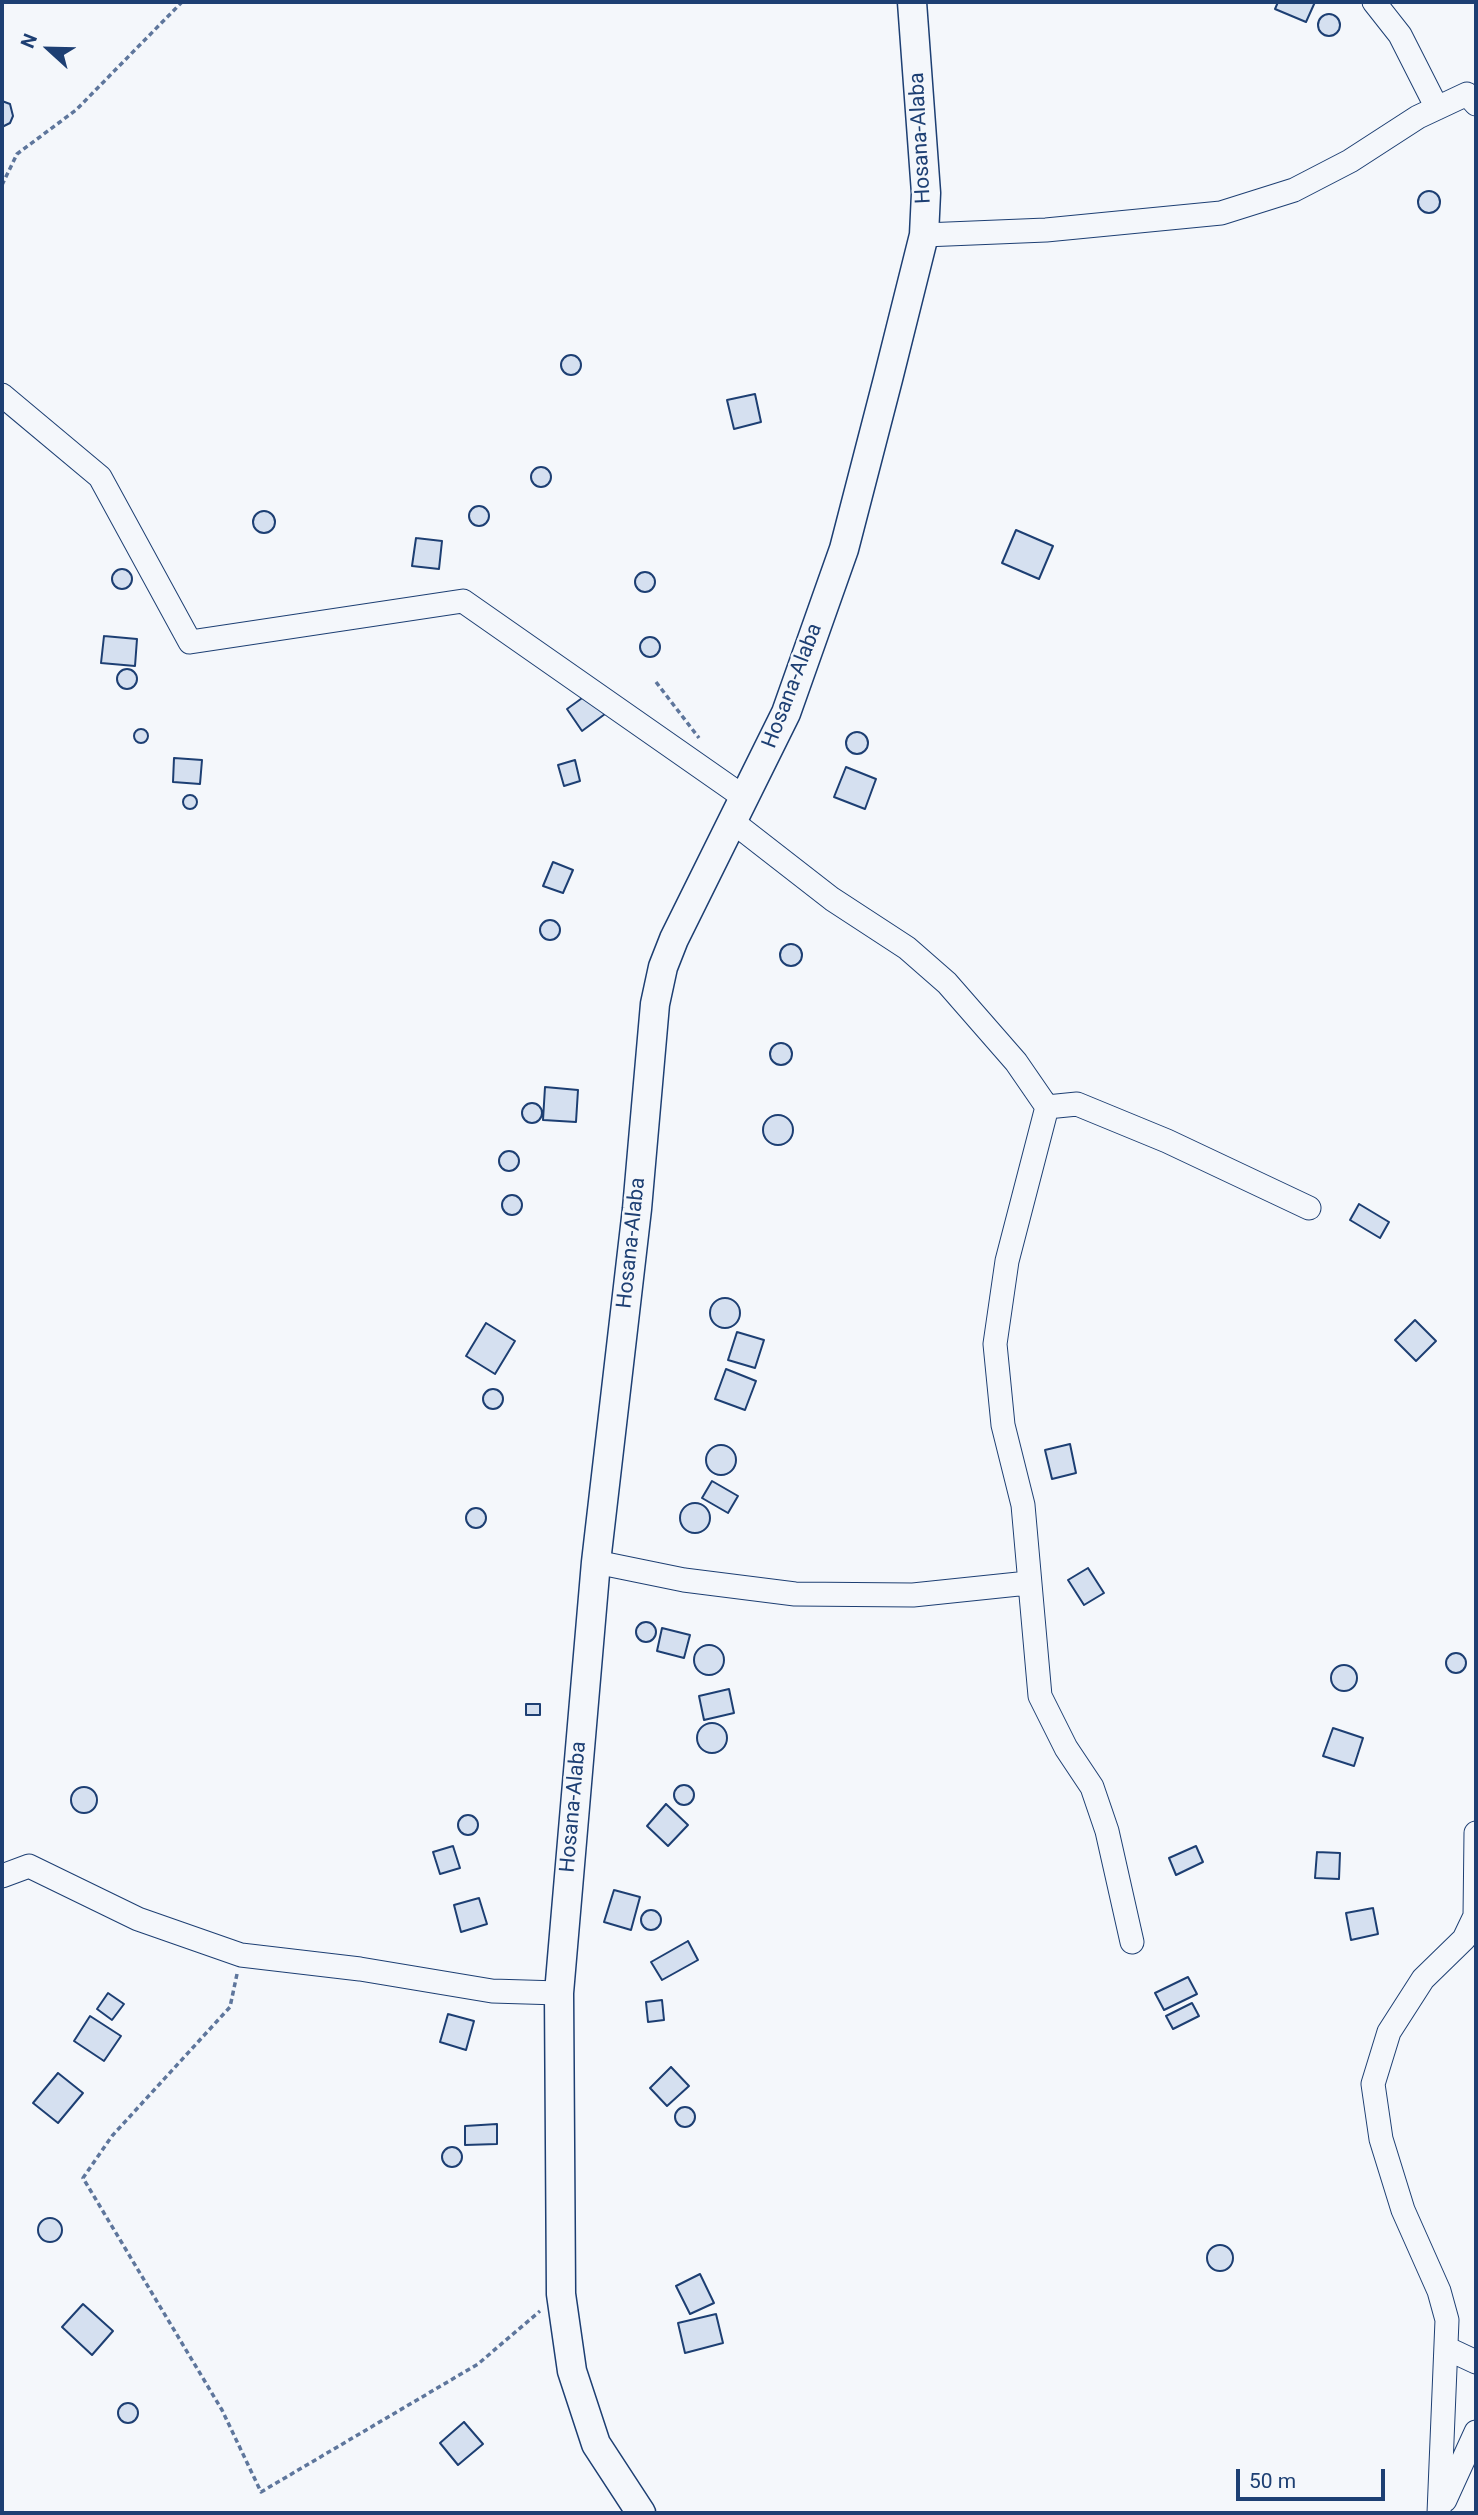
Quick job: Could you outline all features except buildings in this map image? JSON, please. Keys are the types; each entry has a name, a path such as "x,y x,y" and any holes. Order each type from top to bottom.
{"main road":[{"name":"Hosana-Alaba","path":"641,2513 596,2444 572,2371 561,2294 559,1993 596,1562 637,1209 655,1004 663,967 674,939 786,713 844,549 924,235 926,193 912,2"}],"street":[{"path":"1374,2 1400,35 1437,108"},
{"path":"924,235 1046,230 1221,213 1294,190 1350,161 1418,117 1467,94 1476,104"},
{"path":"2,395 100,477 190,642 463,601 739,810 832,899 907,948 947,983 1016,1062 1047,1107 1007,1261 995,1344 1003,1425 1023,1505 1040,1696 1066,1748 1092,1787 1107,1831 1132,1942"},
{"path":"1047,1107 1077,1104 1167,1141 1309,1208"},
{"path":"596,1562 684,1580 795,1594 913,1595 1028,1583"},
{"path":"1439,2513 1447,2320 1439,2291 1403,2210 1381,2139 1373,2084 1389,2032 1423,1979 1464,1939 1475,1916 1476,1833"},
{"path":"2,1876 29,1866 138,1919 241,1955 360,1969 492,1991 559,1993"},
{"path":"1446,2348 1476,2362"},
{"path":"1439,2513 1476,2432"}],"path":[{"path":"2,185 17,154 76,110 181,2"},
{"path":"241,1955 230,2007 112,2136 83,2178 222,2410 261,2492 478,2364 561,2294"}]}
